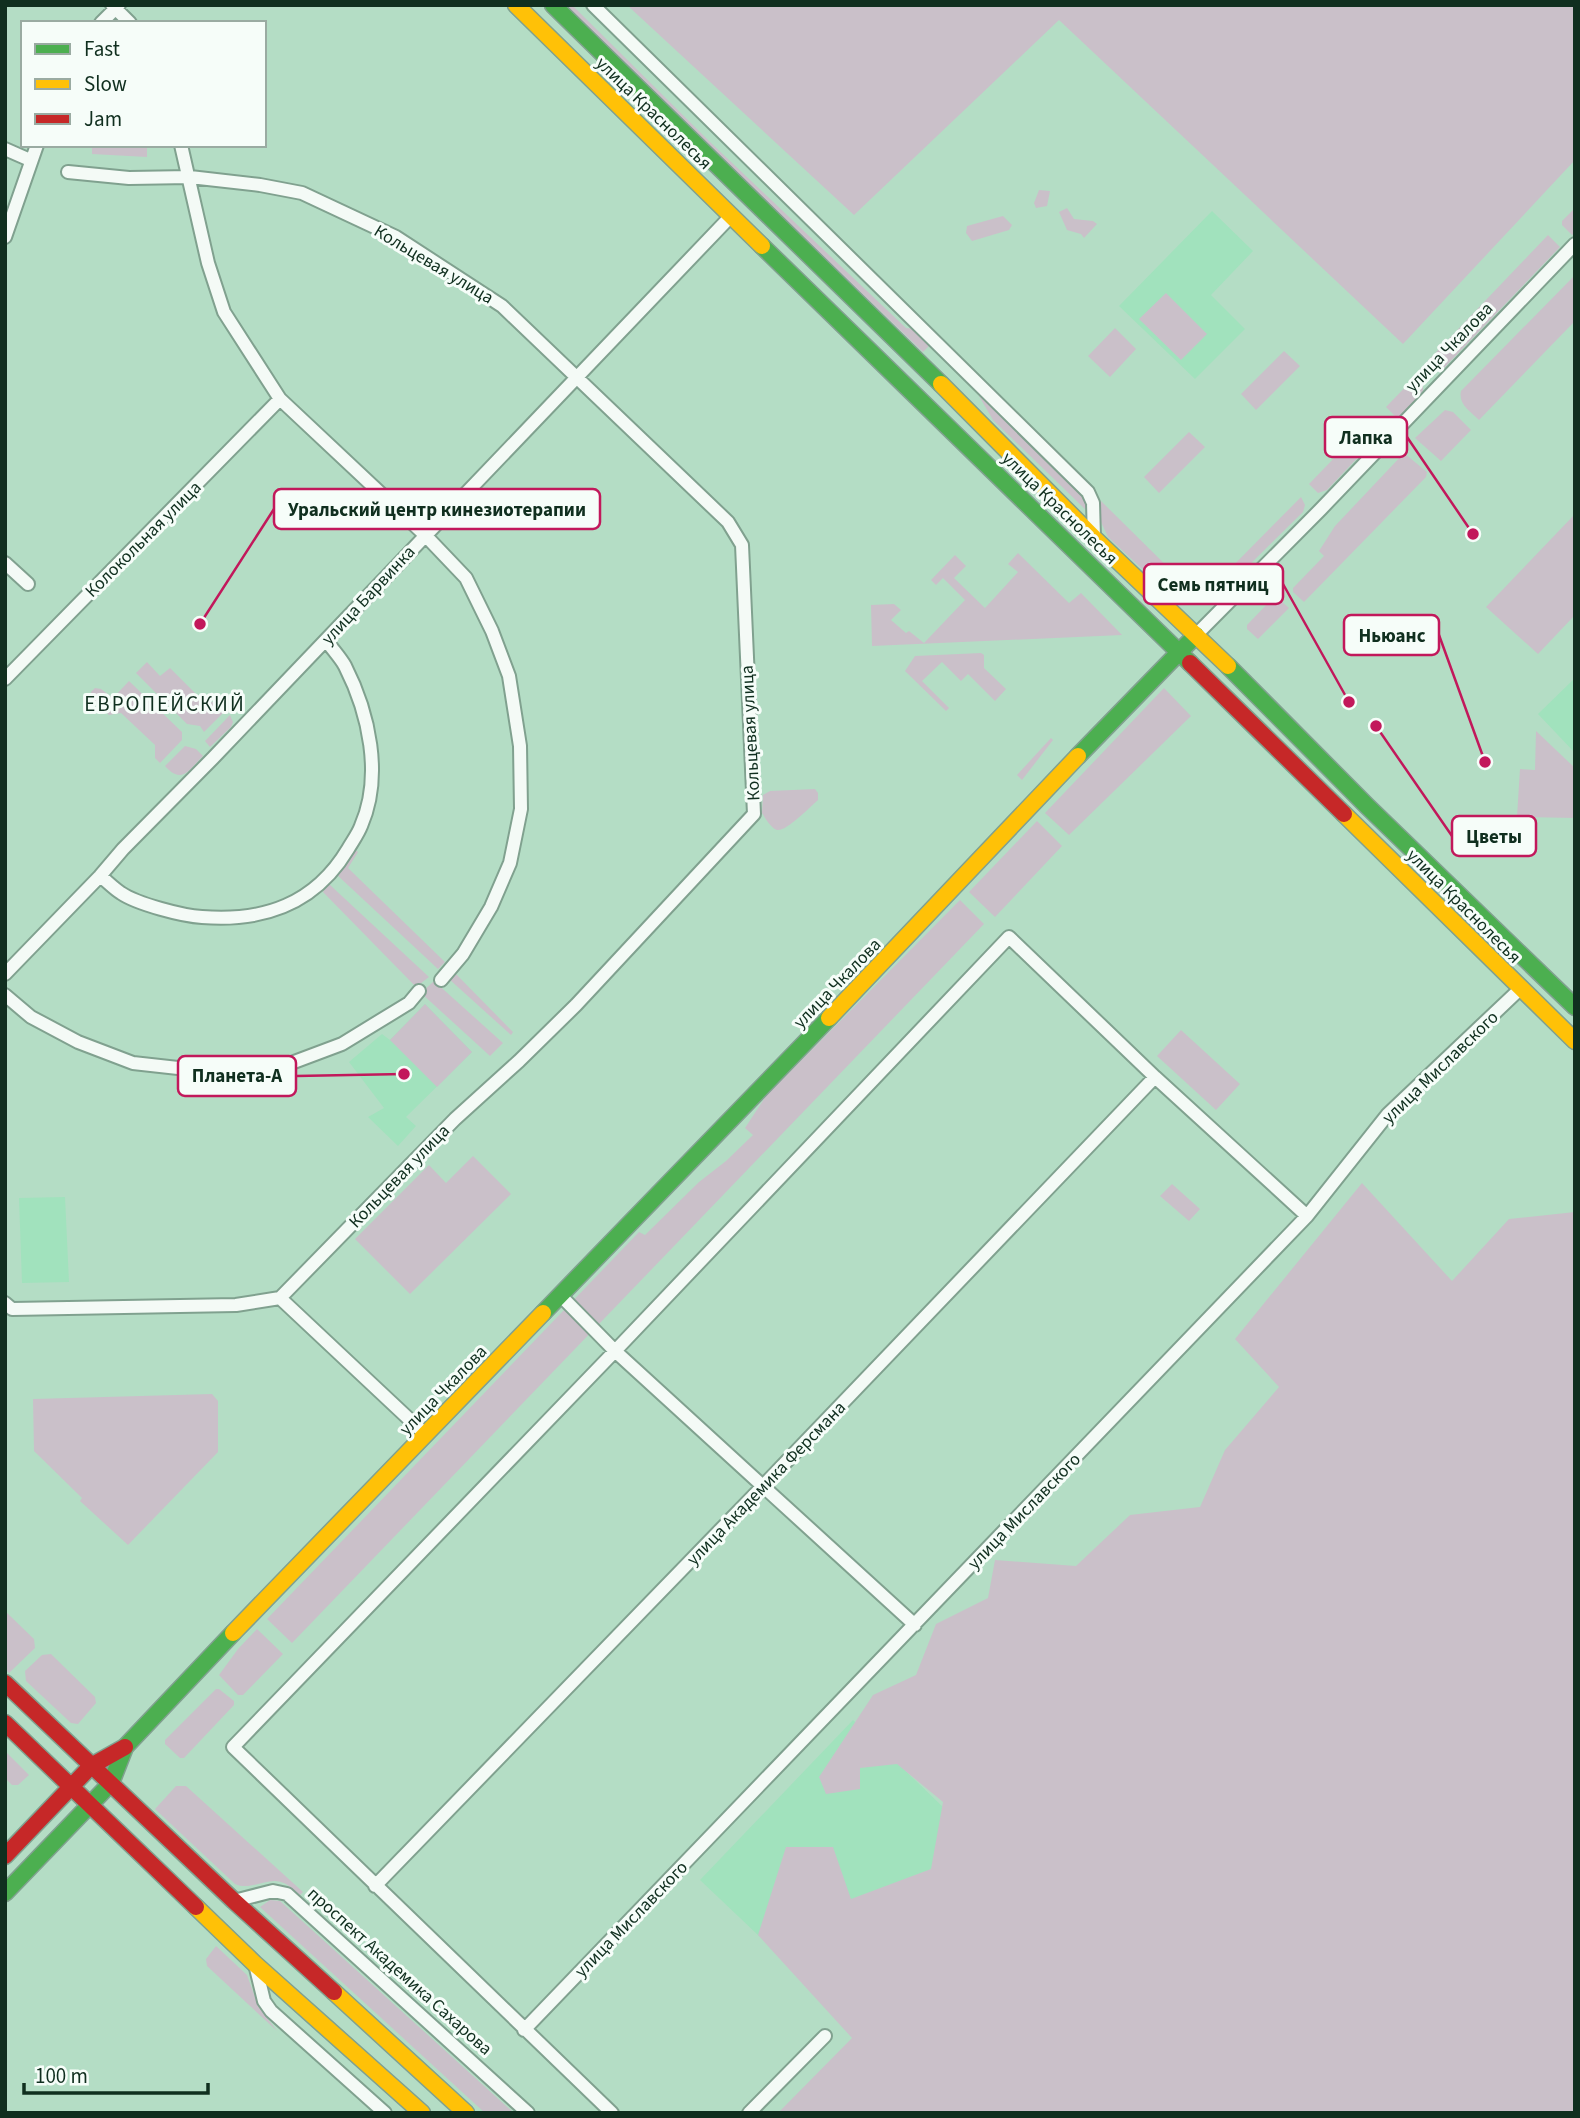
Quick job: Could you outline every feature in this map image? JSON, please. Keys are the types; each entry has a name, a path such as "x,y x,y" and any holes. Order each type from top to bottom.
{"street":[{"name":"улица Краснолесья","path":"516,5 1575,1041"},
{"name":"улица Краснолесья","path":"553,5 1575,1007"},
{"name":"улица Краснолесья","path":"593,5 1088,492 1093,503 1094,538"},
{"path":"103,21 116,7 128,21"},
{"path":"5,237 36,147"},
{"path":"182,147 208,263 225,312 280,399 425,535 466,578 492,631 509,676 520,746 521,809 510,863 491,907 463,954 441,980"},
{"path":"5,149 30,160"},
{"name":"Кольцевая улица","path":"68,172 129,178 190,177 302,193 396,237 502,306 728,522 742,545 754,814 576,1005 455,1118 279,1298"},
{"name":"улица Барвинка","path":"5,974 732,216"},
{"name":"улица Чкалова","path":"5,1856 91,1766 125,1747 1575,244"},
{"name":"Колокольная улица","path":"5,679 280,399"},
{"path":"5,563 28,584"},
{"path":"100,876 122,894 152,906 187,916 223,919 255,916 286,907 321,885 337,867 361,827 368,806 372,775 367,723 344,664 326,640"},
{"path":"612,2113 233,1747 1009,937 1155,1077 1307,1216"},
{"name":"улица Миславского","path":"524,2030 1307,1216 1388,1114 1520,989"},
{"path":"5,995 31,1017 78,1042 133,1063 232,1074 286,1065 342,1044 409,1003 419,991"},
{"name":"улица Академика Ферсмана","path":"376,1886 1155,1077"},
{"path":"561,1296 762,1487 915,1625"},
{"path":"5,1303 12,1309 26,1309 236,1305 279,1298 426,1435"},
{"path":"5,1682 234,1901 466,2113"},
{"path":"5,1723 255,1964 422,2113"},
{"name":"улица Чкалова","path":"5,1893 111,1783 125,1747"},
{"name":"проспект Академика Сахарова","path":"234,1901 273,1891 287,1894 528,2113"},
{"path":"255,1964 264,2001 271,2011 385,2113"},
{"path":"749,2113 825,2036"}],"shaded area":[{"path":"566,5 572,5 709,141 906,328 916,329 931,344 923,352 707,145"},
{"path":"627,5 1575,5 1575,160 1403,344 1059,20 854,215"},
{"path":"92,147 147,147 147,157 92,154"},
{"path":"1039,190 1050,191 1047,206 1036,208 1034,203"},
{"path":"1067,208 1074,219 1097,224 1084,238 1081,234 1067,230 1059,212"},
{"path":"1575,208 1575,233 1572,235 1562,225 1562,221"},
{"path":"1212,211 1253,251 1211,295 1245,329 1195,379 1119,306"},
{"path":"1003,216 1012,225 1009,230 972,241 966,233 967,226"},
{"path":"1548,235 1560,247 1444,368 1433,372 1422,367"},
{"path":"1575,275 1575,321 1479,420 1463,404 1461,391"},
{"path":"1166,293 1207,334 1181,360 1139,319"},
{"path":"1115,328 1136,349 1110,377 1088,356"},
{"path":"1284,351 1300,366 1256,410 1241,394"},
{"path":"1416,376 1423,386 1423,391 1398,419 1386,407"},
{"path":"982,394 1083,492 1089,502 1089,513 993,420 979,396"},
{"path":"1445,410 1453,412 1471,430 1441,461 1415,438"},
{"path":"1376,418 1387,427 1327,490 1318,493 1309,484"},
{"path":"1189,432 1205,447 1159,493 1144,477"},
{"path":"1404,453 1427,472 1426,477 1304,602 1293,592 1293,588 1324,556 1319,551 1335,526"},
{"path":"1301,497 1305,505 1303,512 1225,589 1218,587 1218,581"},
{"path":"1101,501 1183,582 1169,594 1108,537 1101,522"},
{"path":"1575,514 1575,615 1538,654 1486,607"},
{"path":"1018,553 1069,603 1081,593 1122,635 872,646 871,605 894,604 901,610 891,620 924,643 965,600 943,578 936,585 931,580 955,555 966,566 954,578 985,608 1018,572 1008,564"},
{"path":"1273,598 1278,598 1289,608 1258,639 1247,629 1247,625"},
{"path":"984,655 984,668 1006,689 995,701 968,674 961,681 942,662 922,681 949,708 946,711 905,671 915,656"},
{"path":"147,662 160,676 170,668 206,704 215,701 227,709 204,732 200,726 187,724 136,673"},
{"path":"1575,678 1575,753 1538,714"},
{"path":"129,681 182,732 182,740 160,763 155,758 155,745 121,713 109,715 91,698 91,692 95,688 113,698"},
{"path":"1164,688 1191,716 1069,835 1045,813"},
{"path":"230,715 233,722 231,727 210,747 205,741"},
{"path":"1536,731 1575,768 1575,818 1517,817 1520,769 1535,770"},
{"path":"1051,738 1053,740 1022,780 1017,775"},
{"path":"185,746 196,749 203,756 181,775 171,772 165,766"},
{"path":"815,789 818,800 781,830 768,823 762,813 763,795 770,791"},
{"path":"1037,821 1062,846 995,917 969,892"},
{"path":"354,849 358,852 348,868 445,962 438,969 336,874"},
{"path":"329,884 429,977 416,987 323,892"},
{"path":"960,900 984,924 292,1643 267,1619 639,1232 645,1235 699,1182 753,1135 745,1128 766,1096"},
{"path":"455,973 513,1032 511,1035 449,979"},
{"path":"434,981 503,1043 490,1056 421,993"},
{"path":"425,1004 472,1052 406,1117 416,1126 398,1146 368,1117 384,1108 349,1062 382,1034 390,1040"},
{"path":"425,1004 472,1052 437,1087 390,1040"},
{"path":"1181,1030 1240,1084 1216,1110 1157,1056"},
{"path":"473,1156 511,1194 410,1294 355,1239 429,1165 446,1183"},
{"path":"1362,1183 1452,1281 1509,1219 1575,1212 1575,2113 778,2113 852,2038 758,1935 786,1847 833,1847 851,1899 931,1869 943,1802 897,1764 860,1768 860,1789 826,1794 819,1777 873,1695 916,1675 936,1624 988,1598 995,1560 1076,1566 1130,1515 1200,1507 1225,1450 1279,1387 1235,1339"},
{"path":"1172,1184 1200,1209 1189,1221 1160,1196"},
{"path":"65,1197 69,1282 22,1283 19,1198"},
{"path":"212,1394 218,1401 218,1452 128,1545 80,1501 82,1498 34,1451 33,1399"},
{"path":"5,1611 34,1639 35,1648 9,1673 5,1669"},
{"path":"257,1629 283,1654 243,1695 238,1695 219,1675"},
{"path":"51,1654 95,1697 96,1703 78,1724 71,1723 26,1681 25,1671 42,1655"},
{"path":"216,1689 234,1701 234,1705 184,1758 180,1758 165,1744 165,1740"},
{"path":"853,1720 1006,1868 852,2024 700,1880"},
{"path":"5,1751 29,1775 18,1785 12,1785 5,1778"},
{"path":"176,1786 186,1786 303,1892 300,1895 280,1881 248,1886 235,1884 155,1809"},
{"path":"270,1900 280,1901 514,2113 485,2113 260,1907"},
{"path":"216,1946 247,1975 258,2006 277,2031 207,1966 206,1959"}],"traffic: fast":[{"path":"553,5 941,384"},
{"path":"762,246 1190,663"},
{"path":"1078,756 1196,635"},
{"path":"1228,666 1367,806 1575,1007"},
{"path":"543,1313 829,1018"},
{"path":"5,1893 111,1783 125,1747 233,1633"}],"traffic: slow":[{"path":"516,5 762,246"},
{"path":"941,384 1094,538 1228,666"},
{"path":"829,1018 1078,756"},
{"path":"1344,814 1575,1041"},
{"path":"233,1633 543,1313"},
{"path":"196,1907 255,1964 422,2113"},
{"path":"334,1992 466,2113"}],"traffic: jam":[{"path":"1190,663 1344,814"},
{"path":"5,1683 234,1901 334,1992"},
{"path":"5,1723 196,1907"},
{"path":"5,1856 91,1766 125,1747"}],"place":[{"name":"Лапка","path":"1473,534"},
{"name":"Уральский центр кинезиотерапии","path":"200,624"},
{"name":"Семь пятниц","path":"1349,702"},
{"name":"Цветы","path":"1376,726"},
{"name":"Ньюанс","path":"1485,762"},
{"name":"Планета-А","path":"404,1074"}],"district":[{"name":"ЕВРОПЕЙСКИЙ","path":"165,704"}]}
